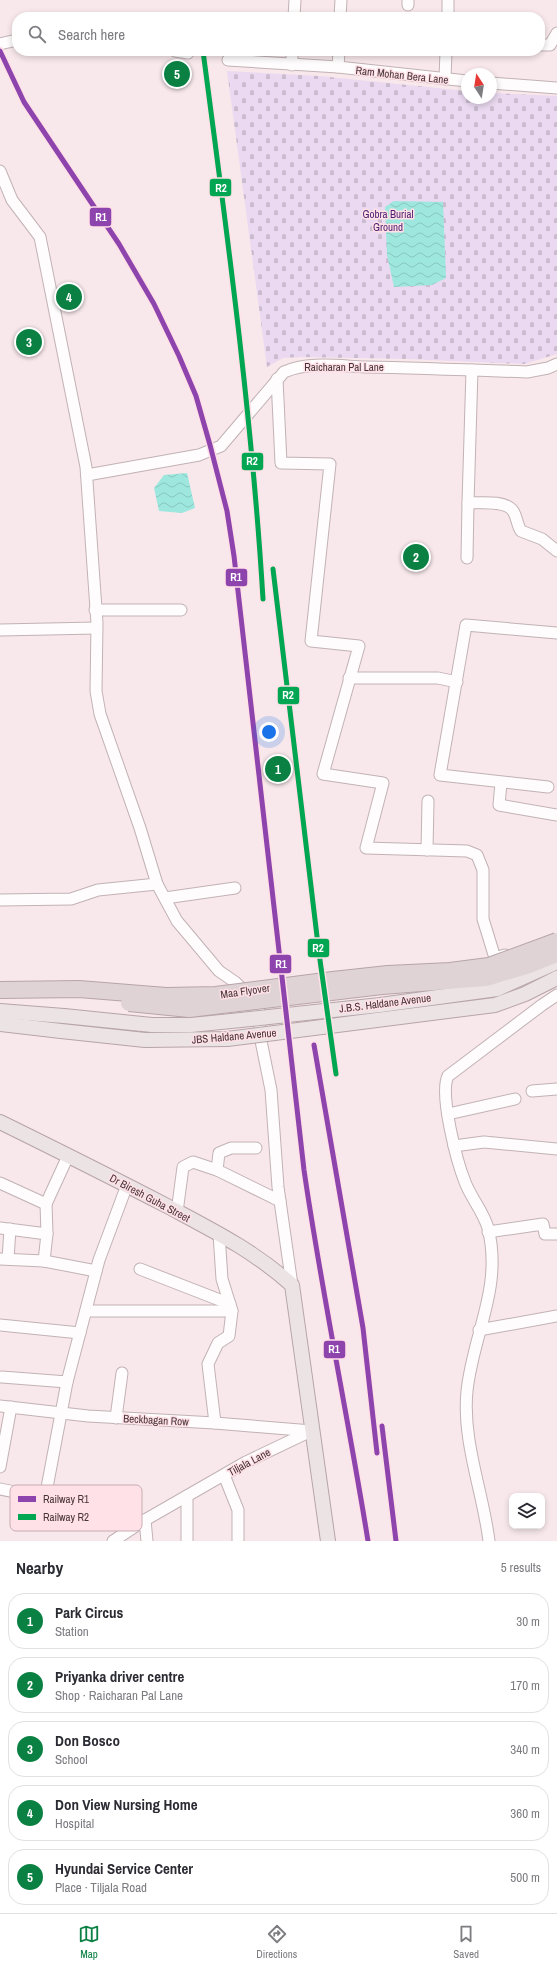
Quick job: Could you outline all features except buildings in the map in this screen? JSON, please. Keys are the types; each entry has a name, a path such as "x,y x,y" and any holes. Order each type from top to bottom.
{"highway":[{"name":"Maa Flyover","path":"0,990 79,989 166,996 216,995 348,978 450,971 489,966 557,941"},
{"name":"Maa Flyover","path":"0,1001 74,1000 189,1009 374,987 486,978 522,968 557,954"}],"main road":[{"name":"J.B.S. Haldane Avenue","path":"0,1011 152,1025 191,1026 380,1004 498,988 557,962"},
{"name":"JBS Haldane Avenue","path":"0,1024 146,1040 227,1038 495,1005 525,994 557,978"},
{"path":"0,1033 20,1026"},
{"name":"Dr Biresh Guha Street","path":"0,1122 127,1185 241,1245 269,1264 292,1285"},
{"path":"292,1285 328,1541"}],"street":[{"path":"294,12 295,0"},
{"path":"340,12 341,0"},
{"path":"448,0 448,12"},
{"path":"545,45 550,45 557,33"},
{"path":"0,44 12,41"},
{"path":"292,56 292,65"},
{"path":"338,68 339,56"},
{"path":"445,79 446,56"},
{"name":"Ram Mohan Bera Lane","path":"228,60 338,68 461,80"},
{"path":"497,83 557,88"},
{"path":"0,171 12,200 40,237 61,339 86,475 96,628 96,691 100,714 135,814 157,884 177,921 219,971 235,982 258,1004 261,1041 271,1090 280,1201 292,1285"},
{"name":"Raicharan Pal Lane","path":"86,475 199,455 221,446 277,379 284,372 294,367 306,365 527,372 548,368 557,364"},
{"path":"467,558 472,370"},
{"path":"277,379 280,464 330,464 311,641 359,646 323,774 383,783 366,848 467,851 477,855 483,870 484,919 495,958 557,937"},
{"path":"468,503 502,504 510,507 514,511 521,531 542,539 557,552"},
{"path":"95,610 181,610"},
{"path":"548,787 501,783 440,775 466,625 557,633"},
{"path":"0,630 96,628"},
{"path":"349,678 438,678 457,682"},
{"path":"501,783 499,805 557,815"},
{"path":"427,850 428,801"},
{"path":"0,900 71,900 98,890 157,884"},
{"path":"165,898 235,888"},
{"path":"489,1541 471,1447 467,1414 467,1392 479,1330 488,1305 492,1283 488,1232 482,1212 464,1181 454,1146 448,1114 445,1081 448,1076 542,1005 557,996"},
{"path":"532,1091 557,1089"},
{"path":"448,1114 515,1099"},
{"path":"454,1146 484,1142 557,1149"},
{"path":"217,1170 219,1153 224,1150 256,1148"},
{"path":"44,1261 47,1234 46,1204 68,1156"},
{"path":"177,1212 183,1167 192,1162 217,1170 280,1201"},
{"path":"0,1183 46,1204"},
{"path":"47,1485 67,1382 96,1271 127,1185"},
{"path":"488,1232 543,1224 546,1234 557,1234"},
{"path":"47,1234 5,1229 4,1259 44,1261 96,1271"},
{"path":"215,1423 208,1364 218,1343 229,1336 231,1307 222,1279 219,1234"},
{"path":"140,1269 231,1307"},
{"path":"86,1310 231,1307"},
{"path":"479,1330 557,1316"},
{"path":"0,1325 80,1334"},
{"path":"116,1418 122,1373"},
{"path":"2,1377 67,1382"},
{"name":"Beckbagan Row","path":"0,1406 61,1414 215,1423 312,1431"},
{"path":"0,1466 11,1407"},
{"name":"Tiljala Lane","path":"142,1522 246,1462 312,1431"},
{"path":"224,1476 238,1510 238,1541"},
{"path":"0,1489 10,1491"},
{"path":"188,1496 188,1541"},
{"path":"145,1520 147,1541"},
{"name":"Tiljala Lane","path":"113,1541 128,1531"}],"green space":[{"name":"Gobra Burial Ground","path":"227,71 319,76 461,90 461,104 497,104 497,93 557,96 557,354 524,364 408,359 301,357 283,358 267,367"}],"water":[{"path":"394,201 443,202 446,278 432,285 394,287 387,255 385,207"},
{"path":"187,473 195,508 182,513 159,511 154,488 164,475"}],"rail line":[{"name":"R1","path":"0,51 24,102 119,244 154,304 196,396 227,511 234,556 304,1170 368,1541"},
{"name":"R2","path":"204,56 230,256 246,393 263,599"},
{"name":"R2","path":"273,569 319,953 336,1074"},
{"name":"R1","path":"314,1045 363,1328 377,1453"},
{"name":"R1","path":"382,1426 396,1541"}],"place":[{"name":"Hyundai Service Center","path":"177,74"},
{"name":"Don View Nursing Home","path":"69,297"},
{"name":"Don Bosco","path":"29,342"},
{"name":"Priyanka driver centre","path":"416,557"},
{"name":"Park Circus","path":"278,769"}]}
